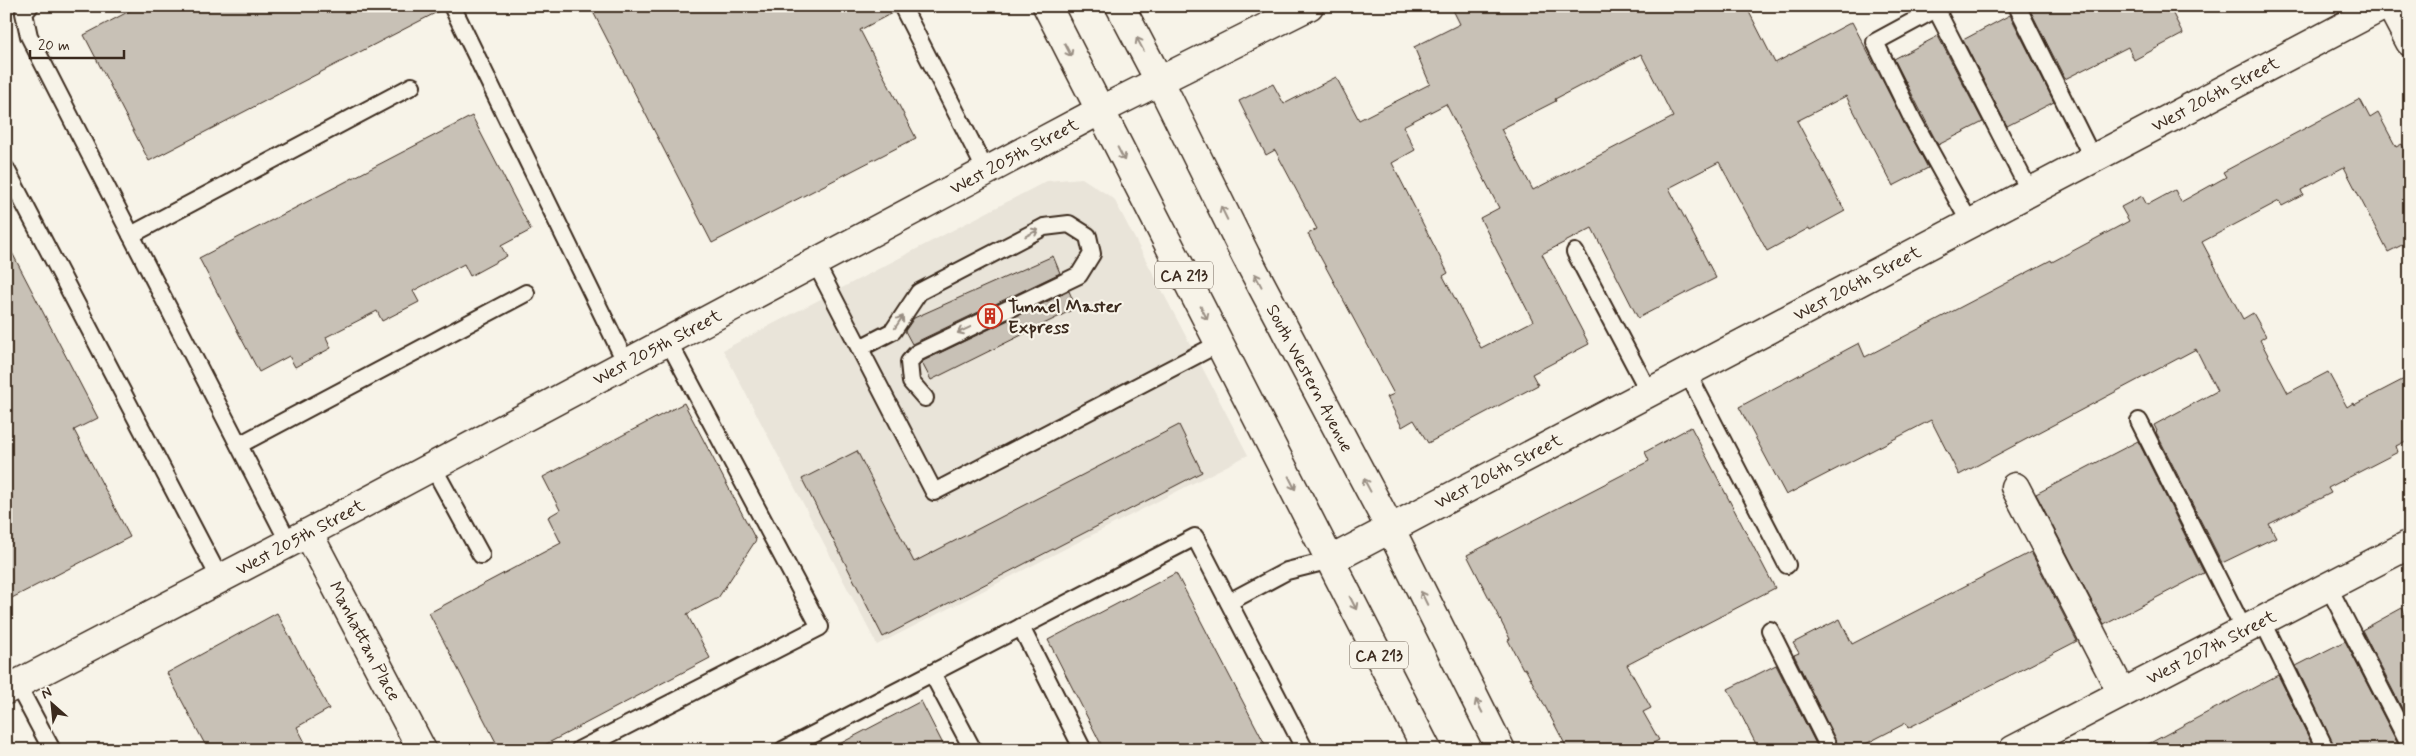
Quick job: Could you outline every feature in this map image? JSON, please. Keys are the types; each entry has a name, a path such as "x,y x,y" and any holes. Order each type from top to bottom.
{"street":[{"name":"CA 213","path":"1047,6 1427,750"},
{"name":"South Western Avenue","path":"1120,6 1160,82 1246,256 1390,528 1501,750"},
{"name":"West 205th Street","path":"12,687 433,467 1099,110 1160,82 1309,6"},
{"name":"West 206th Street","path":"1331,560 2383,6"},
{"path":"2391,6 2410,42"},
{"path":"2015,487 2122,693"},
{"name":"Manhattan Place","path":"299,538 422,750"},
{"name":"West 207th Street","path":"2013,750 2410,544"}],"lane":[{"path":"30,6 24,13 29,36 238,445 299,538"},
{"path":"452,6 626,363"},
{"path":"902,6 986,171"},
{"path":"2017,6 2093,159"},
{"path":"1970,223 1913,120 1875,42 1939,8 2030,192"},
{"path":"131,235 412,86"},
{"path":"6,169 220,579"},
{"path":"860,348 893,331 919,292 1044,227 1069,224 1088,236 1092,254 1080,275 917,353 909,362 911,382 925,398"},
{"path":"1575,252 1649,392"},
{"path":"815,262 934,492 1220,343"},
{"path":"238,445 526,293"},
{"path":"579,750 820,626 668,341"},
{"path":"1687,372 1787,565"},
{"path":"2138,421 2326,750"},
{"path":"433,467 481,555"},
{"path":"783,750 1195,537 1305,750"},
{"path":"1229,602 1287,571 1331,560"},
{"path":"2328,586 2410,746"},
{"path":"1021,627 1083,750"},
{"path":"1770,630 1830,750"},
{"path":"932,673 973,750"},
{"path":"12,687 52,750"}],"shaded area":[{"path":"1082,178 1114,199 1248,455 877,645 723,350 1047,181"}],"building":[{"path":"139,6 442,6 443,9 149,161 84,35"},
{"path":"590,6 892,6 894,12 860,30 916,138 712,243"},
{"path":"1451,6 1746,6 1775,63 1852,22 1928,168 1893,186 1846,96 1797,121 1845,211 1810,230 1809,228 1767,251 1719,162 1669,188 1716,278 1638,318 1592,228 1542,254 1589,344 1532,374 1538,385 1428,443 1414,420 1402,427 1387,397 1394,394 1308,234 1317,229 1275,150 1266,155 1239,101 1273,84 1284,104 1336,77 1359,120 1430,84 1414,47 1460,24","holes":["1641,54 1673,117 1533,190 1501,129","1446,104 1499,208 1480,218 1533,321 1481,348 1443,276 1448,273 1392,163 1415,150 1403,126"]},
{"path":"2028,6 2169,6 2183,34 2134,60 2128,47 2065,79"},
{"path":"2010,15 2054,102 2007,126 1963,40"},
{"path":"1938,36 1983,122 1938,145 1894,59"},
{"path":"2360,99 2370,118 2378,113 2396,147 2402,144 2410,160 2410,241 2388,252 2344,167 2301,190 2303,195 2282,206 2279,201 2202,242 2243,319 2253,313 2266,336 2260,340 2288,393 2328,372 2347,407 2410,376 2410,439 2396,446 2398,452 2328,488 2331,493 2269,524 2276,537 2222,563 2156,432 2154,425 2217,391 2196,349 1959,475 1931,420 1786,495 1739,407 1859,343 1865,357 2051,260 2052,262 2129,221 2121,207 2142,196 2147,205 2175,190 2181,202 2226,177 2223,172"},
{"path":"472,116 531,230 501,246 507,256 470,276 464,264 413,291 419,302 382,321 377,311 326,337 331,348 295,367 289,356 259,372 199,258"},
{"path":"6,241 98,418 74,430 130,537 6,601"},
{"path":"1053,256 1060,273 912,344 905,331 914,318"},
{"path":"1069,291 1076,308 931,380 922,363 923,361"},
{"path":"684,403 756,540 718,598 687,614 710,658 535,750 500,750 429,613 561,543 548,517 560,510 543,477"},
{"path":"1179,425 1202,472 883,637 802,479 857,451 914,562"},
{"path":"1691,427 1775,588 1627,665 1651,708 1643,712 1659,740 1640,750 1568,750 1525,668 1523,669 1508,640 1510,639 1467,555 1649,461 1645,452"},
{"path":"2138,441 2204,573 2104,625 2036,494"},
{"path":"2031,552 2077,641 1908,728 1906,723 1854,750 1840,750 1794,655 1799,653 1793,643 1840,619 1852,644"},
{"path":"1176,573 1268,750 1104,750 1048,640"},
{"path":"2402,608 2410,623 2410,724 2362,630"},
{"path":"277,613 329,709 297,727 309,750 208,750 167,673"},
{"path":"2345,641 2401,750 2336,750 2296,666"},
{"path":"1776,665 1819,750 1759,750 1728,689"},
{"path":"2278,675 2315,750 2137,750 2227,702"},
{"path":"921,701 946,750 828,750"}],"place":[{"name":"Tunnel Master Express","path":"990,316"}]}
